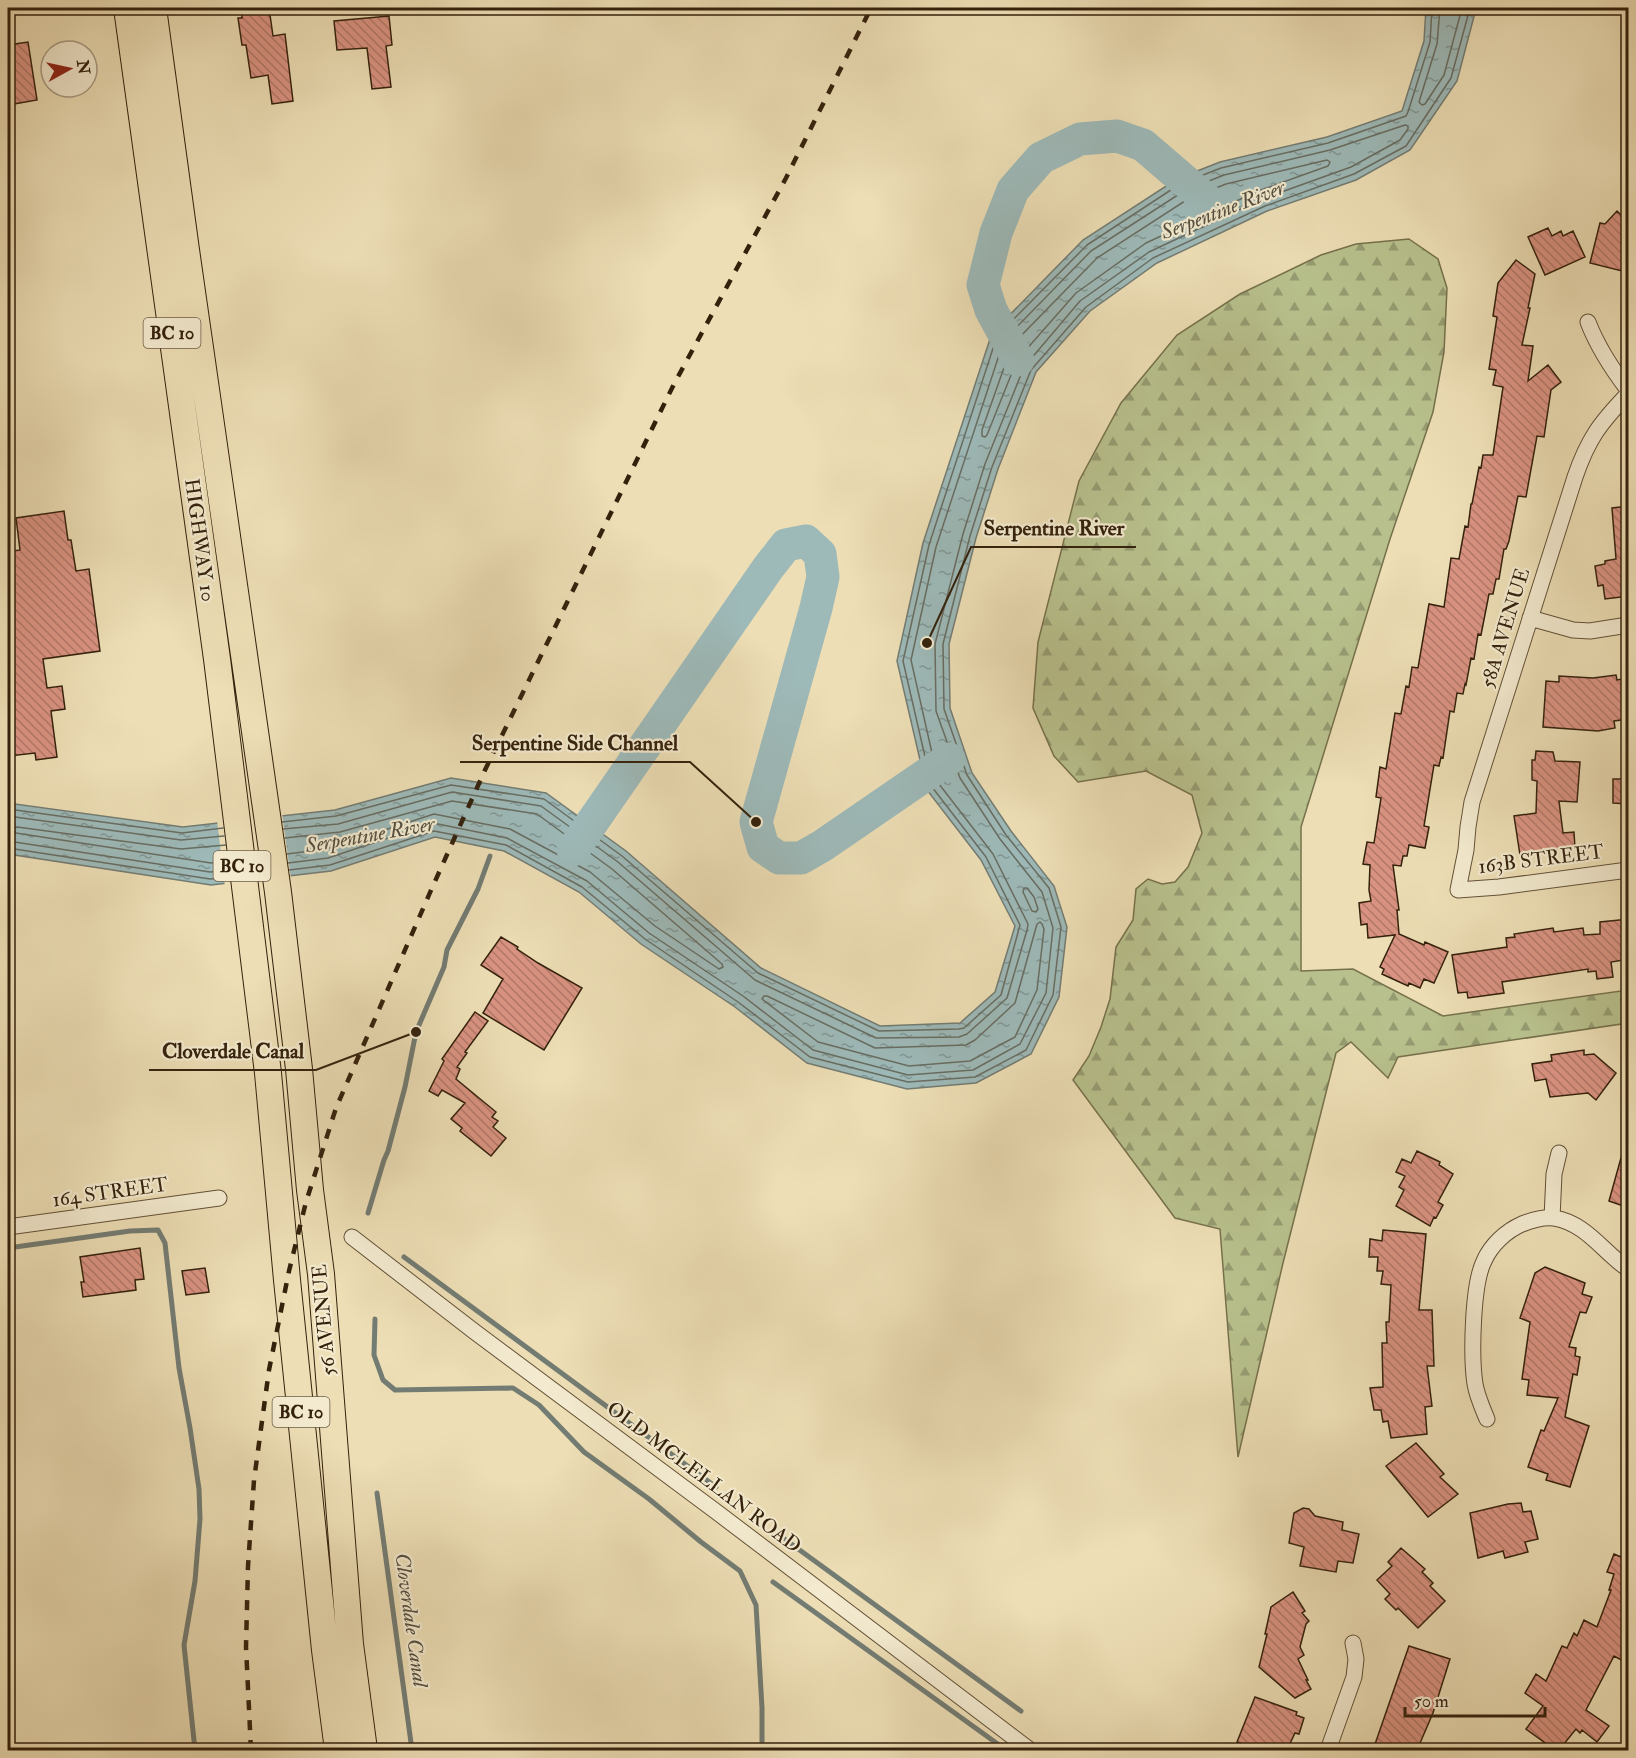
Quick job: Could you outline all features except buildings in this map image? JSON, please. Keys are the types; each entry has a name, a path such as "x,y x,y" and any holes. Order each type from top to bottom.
{"highway":[{"name":"HIGHWAY 10","path":"127,8 216,659 268,1073"},
{"name":"HIGHWAY 10","path":"153,8 278,892 299,1069"},
{"name":"56 AVENUE","path":"299,1069 310,1190 321,1274 350,1644 364,1750"},
{"name":"56 AVENUE","path":"268,1073 321,1614 338,1750"}],"street":[{"name":"58A AVENUE","path":"1458,890 1472,802 1584,451 1598,427 1629,392 1595,341 1588,322"},
{"path":"1530,618 1573,630 1590,631 1629,626"},
{"name":"163B STREET","path":"1458,890 1500,887 1629,870"},
{"path":"1552,1218 1554,1174 1559,1153"},
{"name":"164 STREET","path":"8,1227 219,1198"},
{"path":"1487,1419 1475,1386 1474,1332 1478,1278 1483,1262 1502,1237 1516,1227 1531,1221 1552,1218 1584,1230 1629,1269"},
{"name":"OLD MCLELLAN ROAD","path":"352,1237 1030,1750"},
{"path":"1328,1750 1354,1677 1356,1659 1353,1643"}],"green space":[{"path":"1409,239 1438,259 1447,288 1444,352 1433,412 1390,539 1301,827 1301,971 1353,969 1443,1016 1628,990 1628,1023 1398,1057 1388,1078 1351,1042 1336,1053 1283,1263 1238,1457 1220,1229 1175,1218 1073,1080 1089,1056 1101,1027 1110,999 1116,947 1133,920 1136,889 1148,879 1162,884 1175,882 1188,867 1202,833 1192,795 1146,771 1078,782 1054,756 1033,708 1038,642 1079,481 1121,403 1177,335 1240,294 1321,255 1356,244"}],"water":[{"path":"1426,8 1476,9 1457,81 1410,150 1356,180 1267,211 1157,263 1090,311 1036,372 998,469 976,538 949,644 950,708 972,773 1011,831 1054,886 1067,927 1059,997 1031,1054 976,1083 907,1089 807,1063 735,1007 641,944 579,892 504,851 435,837 331,871 211,885 8,854 8,803 183,827 335,810 451,778 546,793 626,851 761,968 880,1026 960,1023 995,992 1015,926 981,860 927,790 897,661 923,543 992,333 1083,240 1177,179 1220,162 1327,137 1402,111 1424,41"}],"pier":[{"path":"282,813 291,879 225,887 217,820"}],"waterway":[{"path":"1018,360 991,310 983,285 996,233 1013,190 1041,158 1080,139 1117,136 1143,145 1214,206"},
{"path":"573,850 786,545 806,541 820,554 823,577 756,822 763,847 779,858 801,858 949,759"},
{"name":"Cloverdale Canal","path":"368,1213 405,1087 416,1032 444,967 447,950 478,889 490,856"},
{"path":"8,1248 130,1231 158,1230 165,1243 179,1368 199,1489 200,1519 195,1581 184,1645 195,1750"},
{"path":"404,1257 716,1487"},
{"path":"375,1319 374,1355 383,1380 395,1390 513,1388 539,1405 584,1452 649,1499 740,1571 756,1605 762,1750"},
{"name":"Cloverdale Canal","path":"377,1493 412,1750"},
{"path":"779,1535 1021,1711"},
{"path":"773,1582 1006,1750"}],"railway":[{"path":"251,1750 246,1647 248,1566 254,1480 269,1370 289,1271 306,1202 336,1108 485,770 674,384 786,178 871,8"}],"place":[{"name":"Serpentine River","path":"927,643"},
{"name":"Serpentine Side Channel","path":"756,822"},
{"name":"Cloverdale Canal","path":"416,1032"}]}
